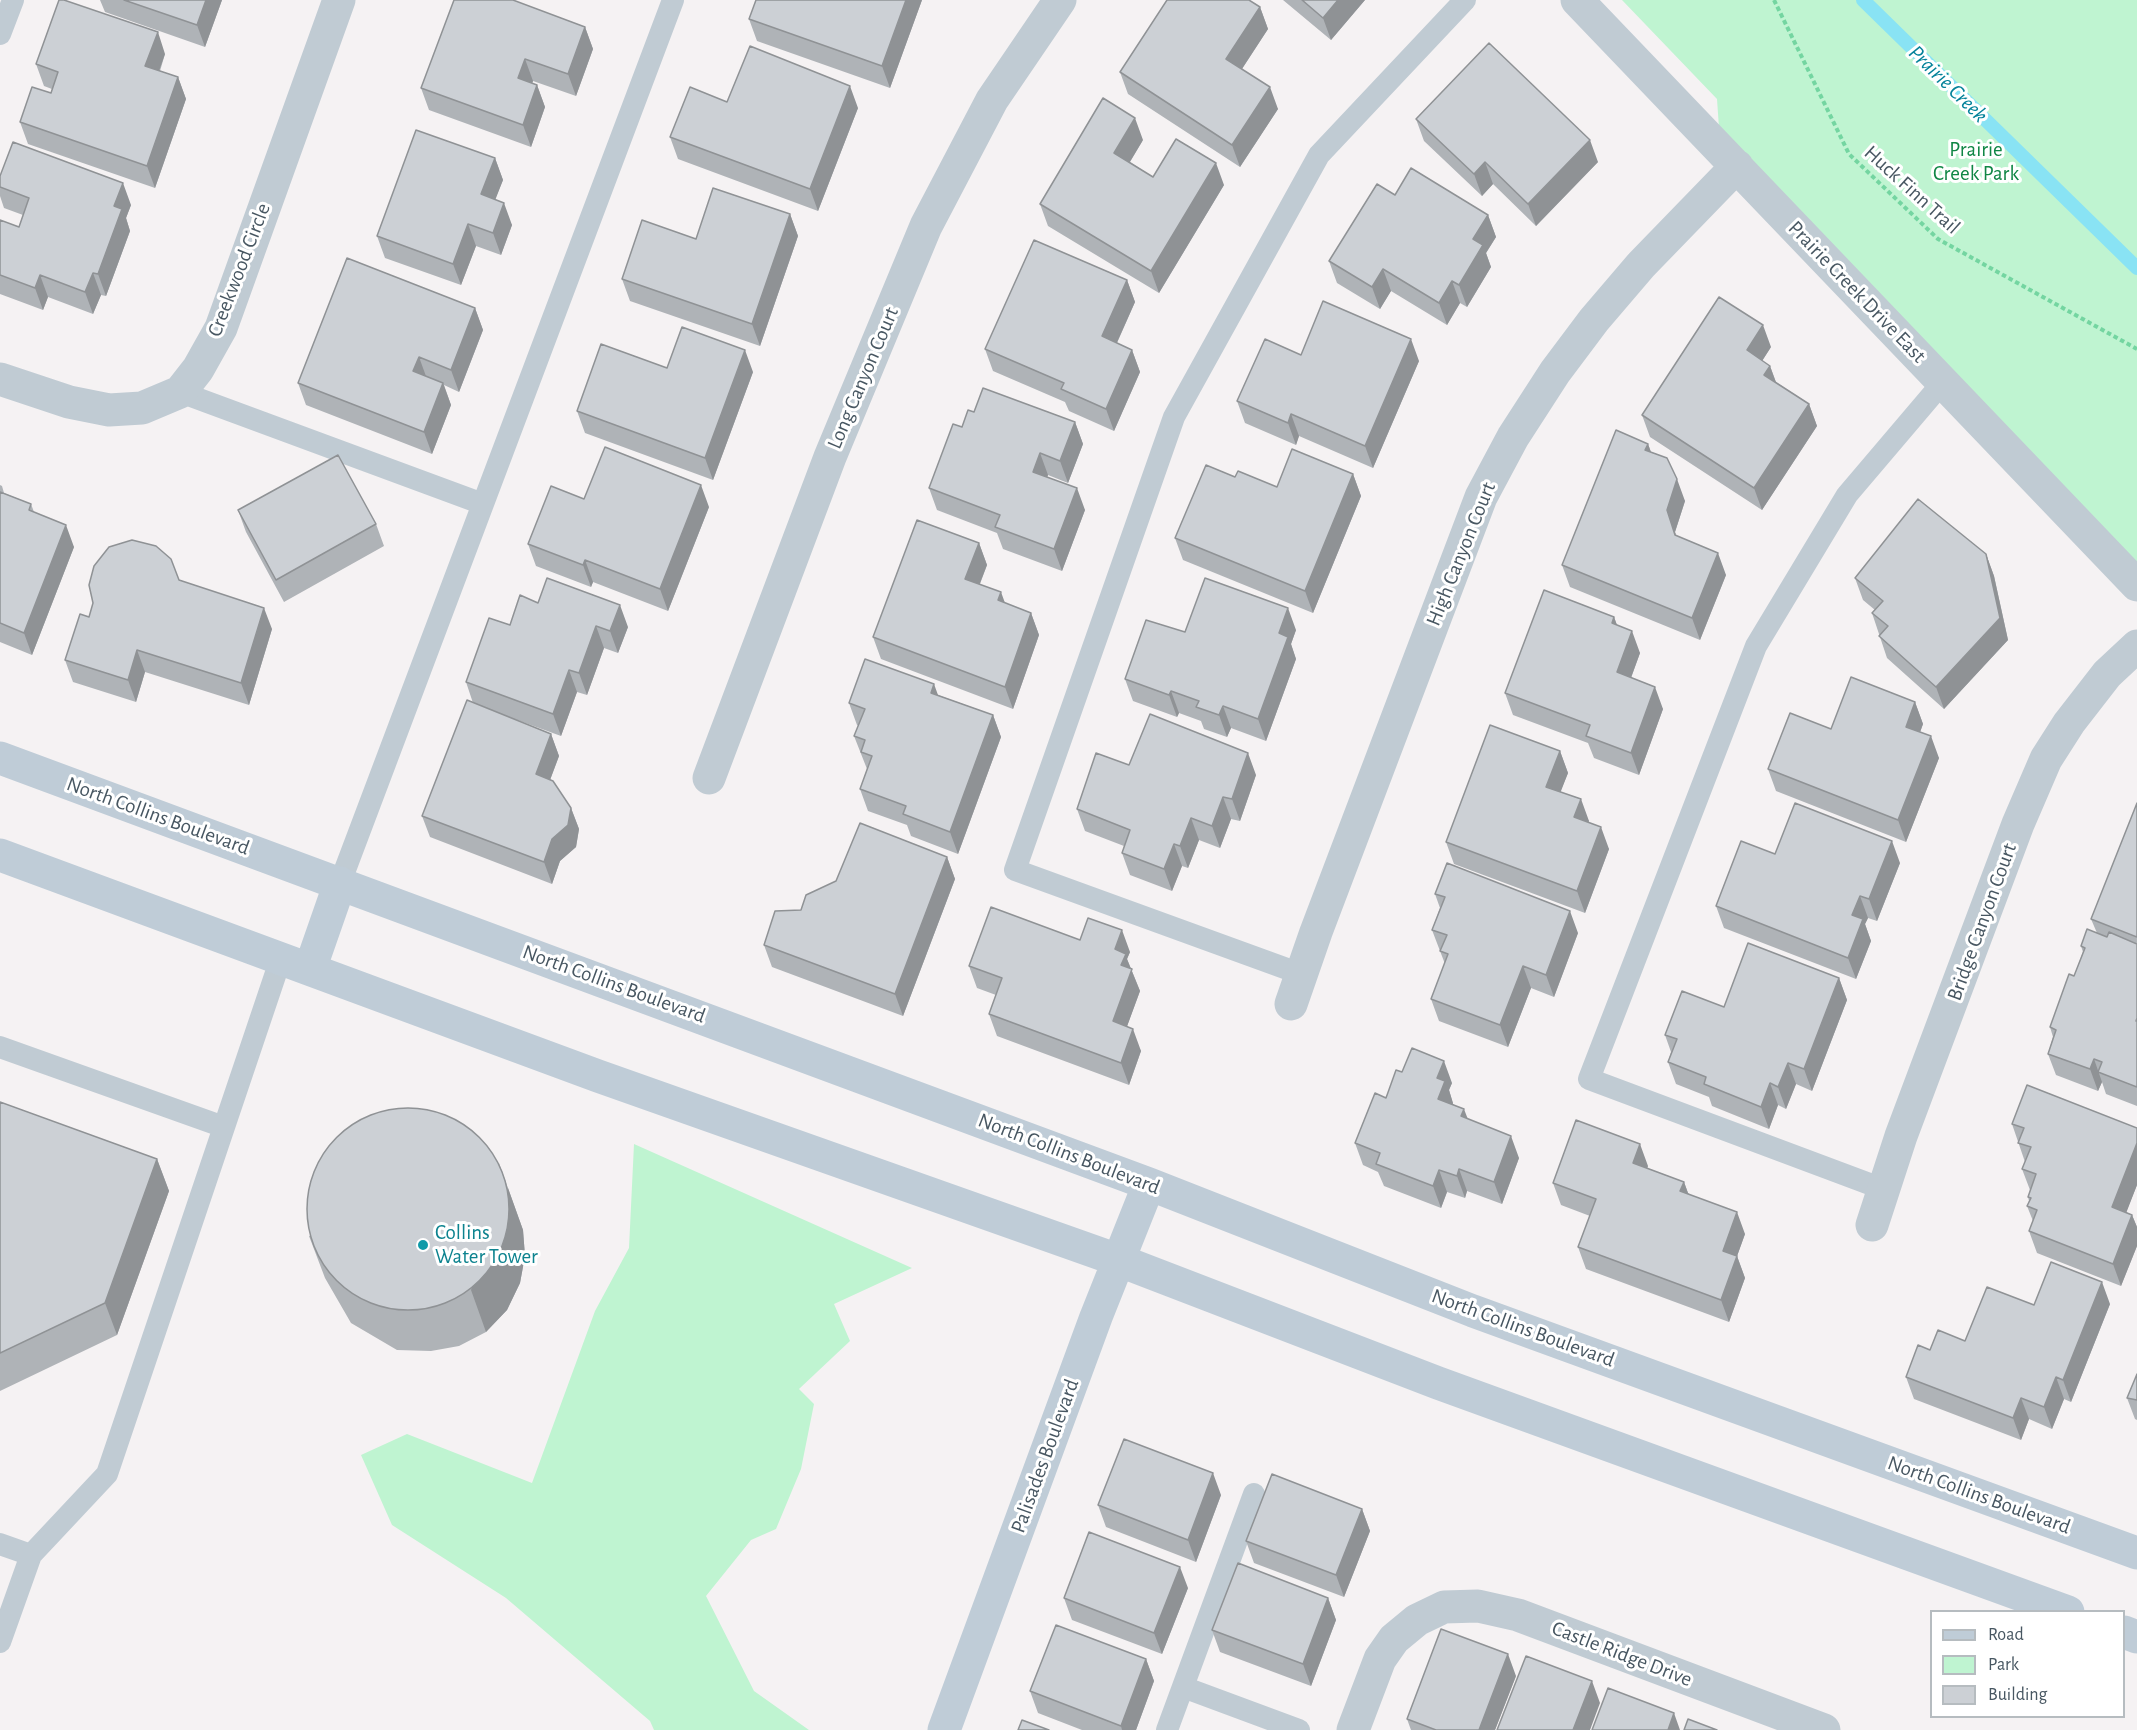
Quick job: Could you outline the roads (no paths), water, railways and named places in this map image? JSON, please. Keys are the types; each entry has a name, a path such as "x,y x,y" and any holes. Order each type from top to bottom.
{"main road":[{"name":"North Collins Boulevard","path":"0,758 1149,1184 1473,1311 2137,1553"},
{"path":"0,855 621,1084 1118,1260 1438,1383 2065,1610"},
{"path":"296,964 340,883"},
{"name":"Palisades Boulevard","path":"944,1730 1118,1260 1149,1184"}],"street":[{"name":"Creekwood Circle","path":"0,378 69,402 110,410 142,408 180,392 198,369 221,328 339,0"},
{"name":"Long Canyon Court","path":"709,778 830,457 926,226 992,100 1060,0"},
{"name":"Prairie Creek Drive East","path":"1576,0 2137,585"},
{"name":"High Canyon Court","path":"1296,989 1481,497 1513,437 1555,372 1594,320 1641,265 1737,166"},
{"name":"Bridge Canyon Court","path":"1872,1225 1883,1189 2018,824 2046,759 2069,723 2101,682 2137,646"},
{"name":"Castle Ridge Drive","path":"1353,1730 1380,1659 1394,1639 1417,1620 1444,1607 1478,1606 1518,1615 1824,1730"}],"lane":[{"path":"0,34 13,0"},
{"path":"340,883 673,0"},
{"path":"1296,989 1015,870 1174,417 1319,155 1465,0"},
{"path":"1883,1189 1589,1079 1756,646 1846,495 1943,382"},
{"path":"180,392 483,504"},
{"path":"0,1642 31,1555 107,1474 224,1127 296,964"},
{"path":"0,1047 224,1127"},
{"path":"1167,1730 1254,1494"},
{"path":"0,1544 31,1555"},
{"path":"1183,1687 1299,1730"}],"waterway":[{"name":"Prairie Creek","path":"1863,0 2137,268"}],"place":[{"name":"Collins Water Tower","path":"423,1245"}],"park label":[{"name":"Prairie Creek Park","path":"1976,162"}]}
